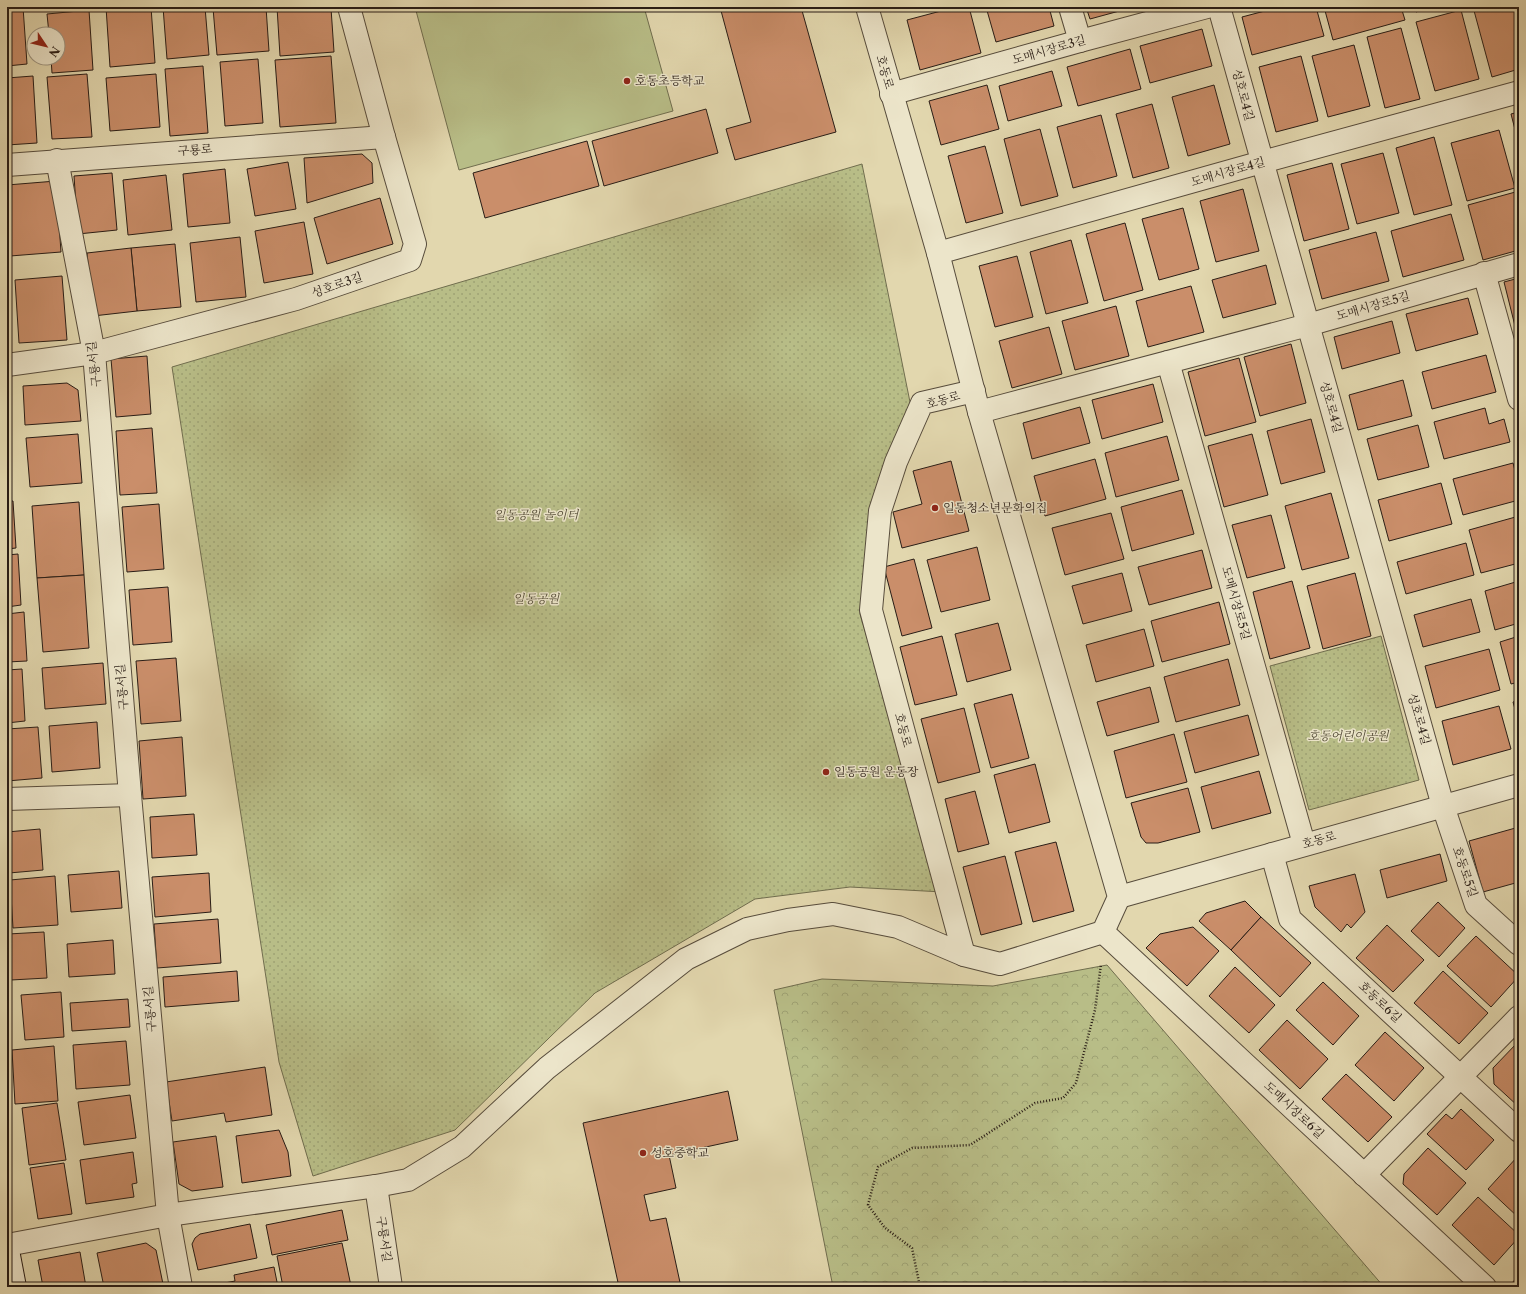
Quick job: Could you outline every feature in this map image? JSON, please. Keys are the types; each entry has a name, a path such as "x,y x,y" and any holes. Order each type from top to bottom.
{"street":[{"name":"성호로3길","path":"7,365 94,354 296,299 410,260 415,244 384,137 350,7"},
{"name":"호동로","path":"866,7 938,253 976,402 1120,897 1304,844 1519,785"},
{"path":"1070,7 1080,41"},
{"name":"도매시장로3길","path":"891,94 1207,7"},
{"name":"성호로4길","path":"1220,7 1262,162 1443,806"},
{"name":"도매시장로4길","path":"938,253 1519,92"},
{"name":"구룡로","path":"7,165 57,160 384,137"},
{"name":"구룡서길","path":"57,160 94,354 130,795 168,1215 181,1287"},
{"name":"도매시장로5길","path":"976,402 1168,362 1308,325 1519,264"},
{"path":"1484,273 1519,399"},
{"name":"도매시장로5길","path":"1168,362 1304,844"},
{"name":"호동로","path":"964,955 871,610 880,511 896,462 922,403 976,402"},
{"path":"7,799 130,795"},
{"name":"호동로5길","path":"1443,806 1476,906 1519,944"},
{"name":"호동로6길","path":"1272,854 1290,919 1519,1131"},
{"path":"15,1287 7,1245 168,1215 376,1186 408,1180 462,1147 547,1068 686,959 747,929 788,920 833,914 898,927 964,955 1000,964 1103,932 1120,897"},
{"name":"도매시장로6길","path":"1103,932 1485,1287"},
{"path":"1364,1175 1519,1017"},
{"name":"구룡서길","path":"376,1186 391,1287"}],"path":[{"path":"920,1287 912,1248 886,1228 868,1205 878,1167 912,1148 970,1145 1035,1103 1063,1098 1076,1083 1095,1010 1102,957"}],"green space":[{"path":"415,7 644,7 673,111 459,170"},
{"name":"일동공원","path":"862,164 912,412 885,463 860,614 943,892 850,887 755,899 595,993 455,1130 313,1176 279,1062 172,367"},
{"name":"호동어린이공원","path":"1381,636 1419,780 1309,810 1270,666"},
{"path":"1107,965 1384,1287 833,1287 774,990 822,979 993,986"}],"building":[{"path":"23,7 26,64 7,66 7,8"},
{"path":"106,7 151,7 155,63 110,67"},
{"path":"163,7 205,7 209,55 167,59"},
{"path":"266,7 269,51 217,55 213,8"},
{"path":"277,7 331,8 334,52 280,56"},
{"path":"720,7 801,7 836,132 735,160 726,129 751,122"},
{"path":"956,7 969,7 981,53 920,70 907,20"},
{"path":"986,7 1049,7 1054,26 996,42"},
{"path":"1086,7 1134,7 1090,19"},
{"path":"1280,7 1316,7 1324,36 1252,55 1242,17"},
{"path":"1324,7 1401,7 1405,20 1333,40"},
{"path":"1415,7 1432,7 1416,12"},
{"path":"1473,7 1515,7 1519,22 1519,69 1492,77"},
{"path":"89,10 93,70 52,73 52,66 66,66 66,26 48,26 47,14"},
{"path":"1461,10 1479,79 1435,91 1416,22"},
{"path":"1401,28 1420,99 1385,108 1367,37"},
{"path":"1202,29 1212,66 1150,83 1140,46"},
{"path":"1354,45 1370,106 1328,117 1312,56"},
{"path":"1130,49 1141,89 1078,106 1067,67"},
{"path":"331,56 336,123 280,127 275,60"},
{"path":"1301,56 1318,121 1276,132 1259,67"},
{"path":"258,59 263,123 225,126 220,62"},
{"path":"203,66 208,133 170,136 165,69"},
{"path":"1052,71 1062,106 1008,121 999,86"},
{"path":"87,74 92,137 52,139 47,77"},
{"path":"156,74 160,127 110,131 106,78"},
{"path":"33,76 37,143 7,145 7,78"},
{"path":"987,85 999,129 941,145 929,101"},
{"path":"1214,85 1230,144 1188,156 1172,97"},
{"path":"1152,104 1169,168 1133,178 1116,114"},
{"path":"706,109 718,153 604,186 592,141"},
{"path":"1519,112 1519,145 1511,114"},
{"path":"1101,115 1117,176 1073,188 1057,127"},
{"path":"1040,129 1058,196 1021,206 1004,139"},
{"path":"1499,130 1515,188 1467,201 1451,143"},
{"path":"1434,137 1452,205 1414,215 1396,148"},
{"path":"587,141 599,186 485,218 473,173"},
{"path":"985,146 1003,213 966,223 948,156"},
{"path":"1383,153 1399,213 1357,224 1341,164"},
{"path":"362,154 372,163 373,183 307,203 304,158"},
{"path":"288,162 296,209 255,216 247,169"},
{"path":"1332,163 1349,229 1304,241 1287,175"},
{"path":"225,169 230,223 188,227 183,174"},
{"path":"112,173 117,230 78,234 74,176"},
{"path":"166,175 172,230 128,235 123,180"},
{"path":"56,181 61,252 10,256 7,214 7,185"},
{"path":"1243,189 1259,251 1216,262 1200,201"},
{"path":"1519,191 1519,250 1483,260 1468,205"},
{"path":"380,198 393,244 327,264 314,218"},
{"path":"1183,208 1199,269 1159,280 1142,219"},
{"path":"1451,214 1464,260 1403,277 1391,231"},
{"path":"304,222 313,274 264,283 255,231"},
{"path":"1125,223 1143,290 1104,301 1086,234"},
{"path":"1376,232 1389,281 1322,299 1309,250"},
{"path":"240,237 246,297 196,302 190,243"},
{"path":"1071,240 1088,303 1046,314 1030,252"},
{"path":"175,244 181,307 137,311 131,248"},
{"path":"131,248 137,311 93,316 87,253"},
{"path":"1017,256 1033,317 995,327 979,266"},
{"path":"1266,265 1276,304 1223,318 1212,280"},
{"path":"62,276 67,340 19,343 15,280"},
{"path":"1519,278 1519,325 1515,326 1504,282"},
{"path":"1191,286 1204,332 1148,347 1136,301"},
{"path":"1468,298 1478,334 1416,351 1406,314"},
{"path":"1116,306 1129,356 1075,370 1062,321"},
{"path":"1392,321 1400,353 1342,369 1334,337"},
{"path":"1049,327 1062,374 1012,388 999,341"},
{"path":"1291,344 1306,403 1260,416 1244,357"},
{"path":"1486,355 1496,392 1432,409 1422,372"},
{"path":"147,356 151,414 116,417 111,359"},
{"path":"1239,358 1256,422 1205,436 1188,372"},
{"path":"1403,380 1412,416 1358,430 1349,395"},
{"path":"67,383 78,390 81,421 25,425 23,386"},
{"path":"1153,384 1163,422 1102,439 1092,400"},
{"path":"1080,407 1090,443 1032,459 1023,423"},
{"path":"1485,408 1489,424 1504,419 1510,442 1444,459 1434,422"},
{"path":"1311,419 1325,472 1281,484 1267,431"},
{"path":"1418,425 1429,467 1378,480 1367,439"},
{"path":"152,428 157,493 120,495 116,431"},
{"path":"78,434 82,483 30,487 26,438"},
{"path":"1252,434 1268,495 1224,507 1208,446"},
{"path":"1167,436 1179,480 1116,497 1105,453"},
{"path":"7,458 10,493 7,493"},
{"path":"1095,459 1106,499 1045,516 1034,476"},
{"name":"일동청소년문화의집","path":"951,461 969,531 902,548 893,512 922,504 913,471"},
{"path":"1513,463 1519,486 1519,500 1463,515 1453,479"},
{"path":"1441,483 1452,524 1389,541 1378,500"},
{"path":"1182,490 1194,534 1132,551 1121,507"},
{"path":"1331,493 1349,558 1302,570 1285,506"},
{"path":"7,501 13,501 16,548 7,549"},
{"path":"79,502 84,575 37,578 32,506"},
{"path":"159,504 164,569 127,572 122,507"},
{"path":"1111,513 1124,559 1065,575 1052,528"},
{"path":"1271,515 1285,568 1247,578 1232,525"},
{"path":"1519,516 1519,563 1481,573 1469,530"},
{"path":"1466,543 1474,575 1406,594 1397,562"},
{"path":"977,547 990,600 941,612 927,560"},
{"path":"1202,550 1212,588 1149,605 1138,567"},
{"path":"18,554 21,605 7,607 7,555"},
{"path":"914,559 932,628 902,636 884,567"},
{"path":"1122,573 1132,611 1083,624 1072,586"},
{"path":"1355,573 1371,636 1323,649 1307,586"},
{"path":"84,575 89,648 43,652 37,578"},
{"path":"1292,581 1310,648 1270,659 1253,592"},
{"path":"1519,581 1519,623 1495,630 1485,591"},
{"path":"168,587 172,642 133,645 129,590"},
{"path":"1471,599 1480,632 1423,647 1414,615"},
{"path":"1219,602 1230,644 1162,662 1151,621"},
{"path":"24,612 27,661 7,662 7,614"},
{"path":"998,623 1011,670 967,682 955,634"},
{"path":"1144,629 1154,666 1096,682 1086,645"},
{"path":"942,636 957,695 915,705 900,647"},
{"path":"1519,636 1519,682 1511,684 1500,642"},
{"path":"1489,649 1500,690 1436,708 1425,666"},
{"path":"176,658 181,721 141,724 136,661"},
{"path":"1228,659 1240,705 1176,722 1164,677"},
{"path":"103,663 106,704 45,709 42,668"},
{"path":"22,669 25,721 7,723 7,670"},
{"path":"1150,687 1159,722 1107,736 1097,702"},
{"path":"1012,694 1029,758 991,768 974,704"},
{"path":"1519,700 1519,723 1513,702"},
{"path":"1499,706 1511,749 1453,765 1442,721"},
{"path":"964,708 980,772 938,783 921,719"},
{"path":"1248,715 1259,755 1195,773 1184,732"},
{"path":"97,722 100,768 52,772 49,726"},
{"path":"38,727 42,778 7,781 7,729"},
{"path":"1174,734 1187,782 1126,798 1114,751"},
{"path":"182,737 186,796 143,799 139,741"},
{"path":"1035,764 1050,822 1009,833 994,775"},
{"path":"1259,771 1271,813 1212,829 1201,787"},
{"path":"1188,788 1200,832 1158,843 1146,843 1141,837 1131,803"},
{"path":"975,791 989,844 958,852 945,799"},
{"path":"194,814 197,855 152,858 150,817"},
{"path":"1519,827 1519,882 1483,892 1469,841"},
{"path":"40,829 43,870 9,873 7,832"},
{"path":"1056,842 1074,911 1033,922 1015,852"},
{"path":"1440,854 1447,881 1387,898 1380,870"},
{"path":"1005,856 1022,924 981,935 963,867"},
{"path":"119,871 122,908 71,912 68,875"},
{"path":"209,873 211,912 155,917 152,877"},
{"path":"1355,874 1365,912 1351,928 1347,924 1341,932 1315,907 1309,886"},
{"path":"55,876 58,925 13,928 10,880"},
{"path":"1245,901 1261,917 1231,950 1199,921 1206,913"},
{"path":"1438,902 1465,928 1439,957 1411,931"},
{"path":"1261,917 1311,963 1280,997 1231,950"},
{"path":"218,919 221,963 157,968 154,924"},
{"path":"1387,925 1424,960 1393,992 1356,958"},
{"path":"1193,927 1219,951 1187,986 1146,948 1160,934"},
{"path":"44,932 47,978 11,980 8,934"},
{"path":"1476,936 1519,976 1491,1007 1447,966"},
{"path":"113,940 115,974 69,977 67,944"},
{"path":"1235,967 1275,1005 1249,1033 1209,996"},
{"path":"237,971 239,1001 165,1007 163,977"},
{"path":"1443,971 1488,1013 1459,1044 1414,1003"},
{"path":"1323,982 1359,1016 1333,1045 1296,1010"},
{"path":"61,992 64,1037 25,1040 21,995"},
{"path":"128,999 130,1027 72,1031 70,1003"},
{"path":"1287,1020 1328,1059 1300,1089 1259,1050"},
{"path":"1385,1032 1424,1068 1394,1101 1355,1065"},
{"path":"126,1041 130,1085 76,1089 73,1045"},
{"path":"1518,1042 1519,1107 1494,1084 1493,1068"},
{"path":"54,1046 58,1101 15,1104 12,1050"},
{"path":"265,1067 272,1115 226,1122 224,1113 172,1121 166,1082"},
{"path":"1346,1074 1392,1117 1368,1142 1322,1099"},
{"path":"728,1091 738,1140 669,1155 676,1188 644,1195 650,1221 666,1218 681,1287 619,1287 583,1123"},
{"path":"130,1095 136,1138 84,1145 78,1102"},
{"path":"57,1103 66,1160 29,1165 22,1108"},
{"path":"1461,1109 1494,1140 1466,1170 1427,1134 1446,1114 1452,1119"},
{"path":"279,1130 288,1152 291,1176 242,1183 236,1136"},
{"path":"216,1136 223,1187 192,1191 179,1184 173,1142"},
{"path":"1428,1148 1466,1183 1437,1215 1403,1184 1404,1174"},
{"path":"133,1152 137,1183 132,1184 134,1197 86,1204 80,1160"},
{"path":"1519,1156 1519,1218 1488,1189"},
{"path":"64,1163 72,1214 38,1219 30,1168"},
{"path":"1478,1197 1519,1235 1519,1237 1494,1265 1452,1225"},
{"path":"342,1210 348,1240 272,1255 266,1225"},
{"path":"250,1224 257,1258 198,1270 192,1244 195,1238 200,1234"},
{"path":"146,1243 156,1250 163,1284 146,1287 104,1287 97,1253"},
{"path":"342,1243 351,1286 283,1287 277,1256"},
{"path":"80,1252 86,1287 43,1287 38,1260"},
{"path":"274,1267 278,1287 204,1287 235,1281 234,1275"},
{"path":"1519,1275 1519,1287 1516,1287 1512,1283"}],"place":[{"name":"호동초등학교","path":"627,81"},
{"name":"일동청소년문화의집","path":"935,508"},
{"name":"일동공원 운동장","path":"826,772"},
{"name":"성호중학교","path":"643,1153"}],"park label":[{"name":"일동공원 놀이터","path":"536,515"}]}
